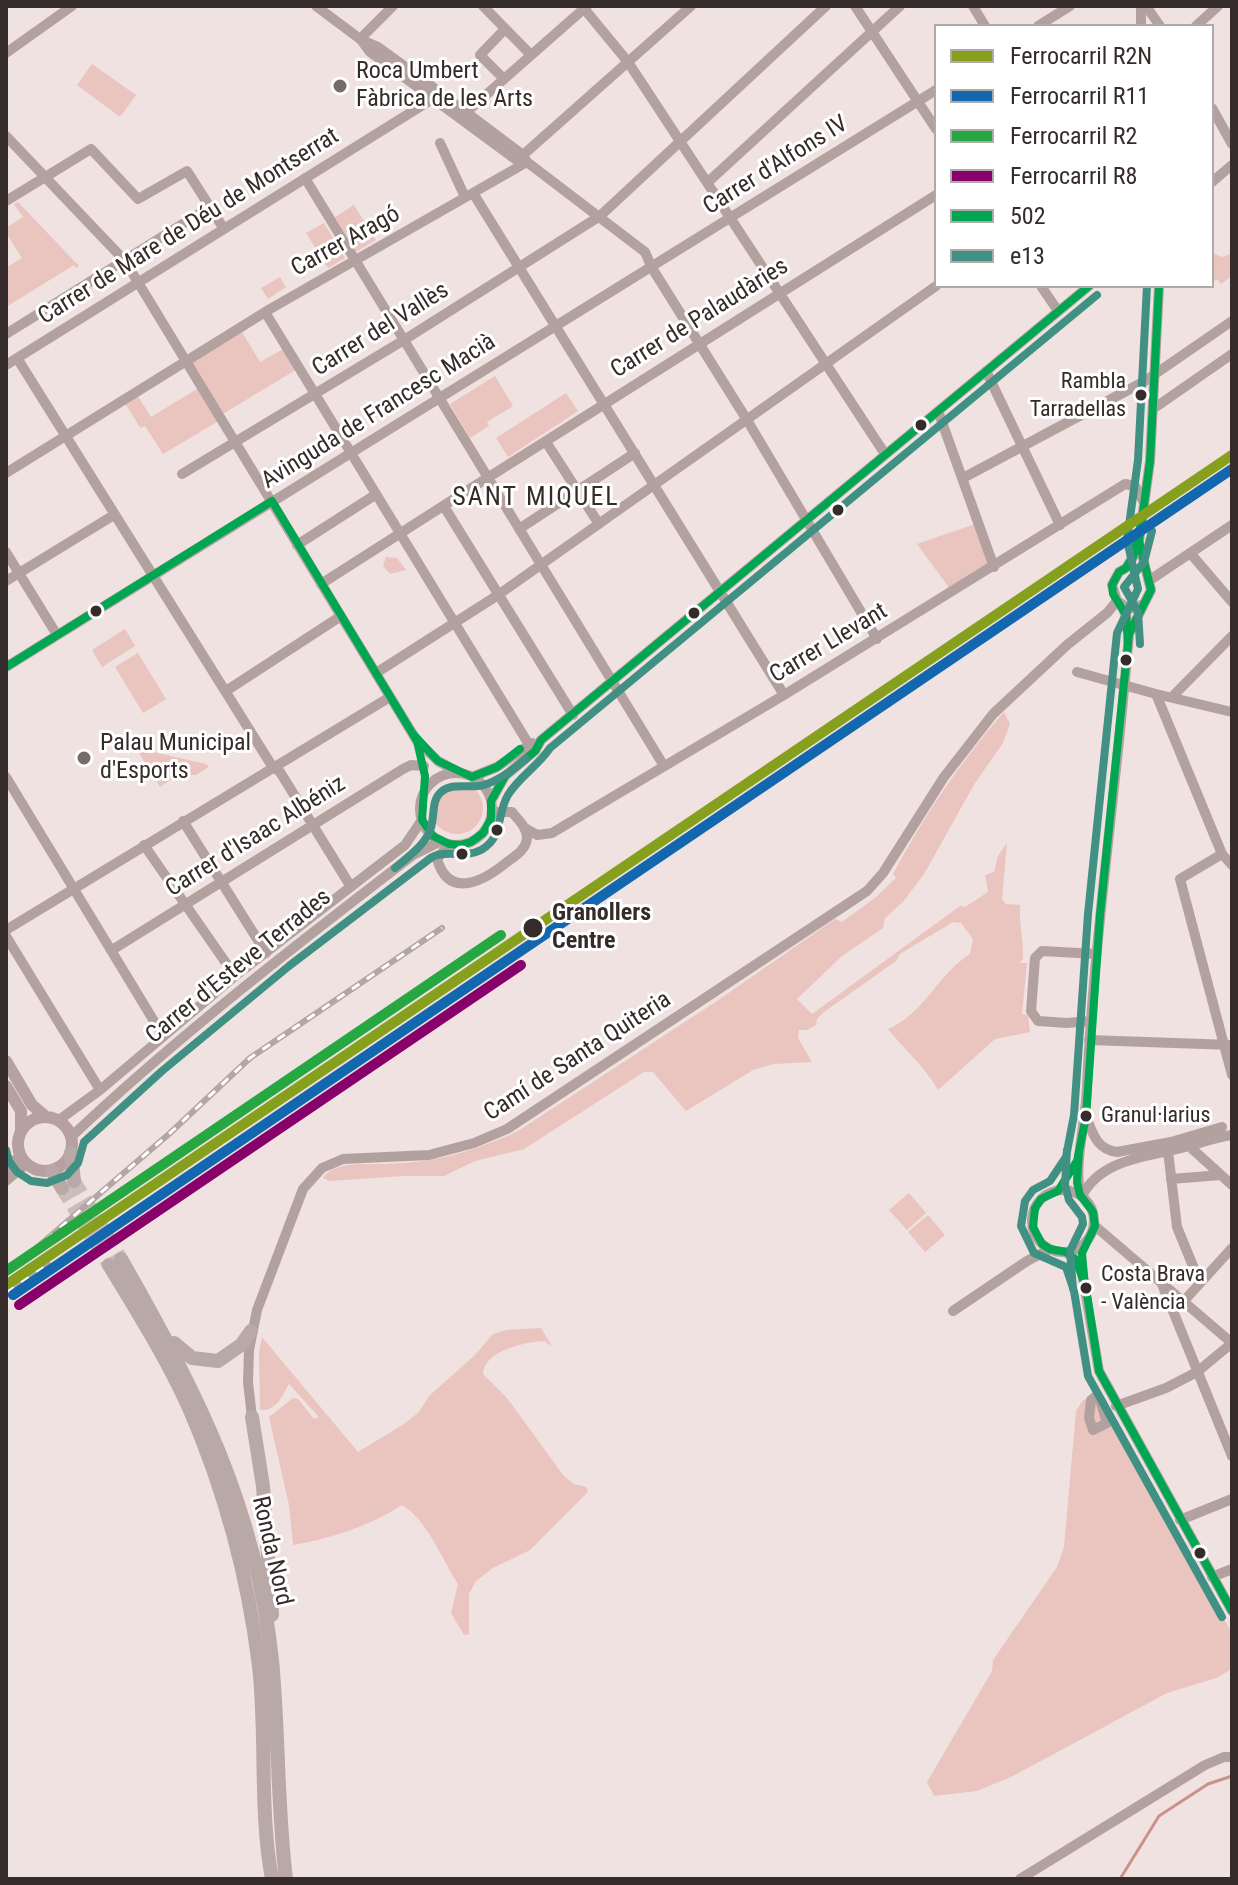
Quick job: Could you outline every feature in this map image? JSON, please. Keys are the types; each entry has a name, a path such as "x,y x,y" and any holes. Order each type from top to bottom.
{"highway":[{"path":"52,1171 68,1185 71,1153"},
{"name":"Ronda Nord","path":"269,1874 259,1670 252,1614 232,1525 188,1406 115,1262 164,1332 211,1427 236,1497 256,1569 271,1658 286,1879"},
{"path":"164,1332 192,1358 212,1362 227,1357 251,1331"},
{"path":"252,1417 263,1486 275,1645 271,1658"}],"main road":[{"path":"6,1061 32,1105 45,1116 59,1120 72,1136 67,1161 52,1171 34,1169 23,1160 18,1137 21,1111 6,1086"},
{"path":"21,1129 33,1119 45,1116"}],"street":[{"path":"6,53 72,6"},
{"path":"316,6 360,39 378,47 515,159 525,158 645,252 877,639"},
{"path":"360,39 393,6"},
{"path":"483,6 531,55"},
{"name":"Carrer Aragó","path":"6,473 265,312 469,195 525,158 691,6"},
{"name":"Carrer del Vallès","path":"182,474 404,340 600,216 826,6"},
{"path":"855,6 934,125"},
{"path":"708,182 900,6"},
{"path":"973,6 983,22"},
{"path":"1041,24 1070,6"},
{"path":"1198,24 1218,6"},
{"path":"463,115 584,7 628,62 885,454"},
{"path":"504,79 480,55 505,29"},
{"path":"360,39 370,52 463,115"},
{"name":"Carrer d'Alfons IV","path":"652,268 934,91"},
{"name":"Carrer de Mare de Déu de Montserrat","path":"6,365 434,98"},
{"path":"1214,112 1232,144"},
{"path":"6,136 125,261 417,741 438,761 472,777 487,791 492,806"},
{"path":"440,143 469,195 520,267 784,695"},
{"path":"6,201 91,149 138,199 187,171 224,229"},
{"path":"1214,180 1232,165"},
{"path":"305,178 664,766"},
{"name":"Carrer de Palaudàries","path":"321,584 934,196"},
{"path":"6,334 210,207"},
{"name":"Avinguda de Francesc Macià","path":"6,667 652,268"},
{"path":"376,673 498,595 934,287"},
{"path":"1042,288 1058,311"},
{"path":"417,741 424,766 422,820 433,836 445,842 460,845 478,838 488,826 492,806 505,776 535,751 541,740 1087,288"},
{"path":"1159,288 1156,372 1139,536 1150,596 1129,634 1096,954 1086,1117 1077,1161 1077,1182 1081,1196 1093,1212 1095,1226 1082,1253 1082,1272 1099,1371 1232,1611"},
{"path":"265,312 528,743"},
{"path":"963,478 1145,381 1232,321"},
{"path":"1153,409 1232,354"},
{"path":"17,358 351,887"},
{"path":"986,371 1060,525"},
{"path":"938,411 994,567"},
{"path":"546,442 599,524"},
{"path":"519,529 635,453"},
{"name":"Carrer Llevant","path":"492,806 512,812 525,828 542,836 552,833 877,639 1125,484 1132,484 1142,493"},
{"path":"297,545 375,495"},
{"path":"445,508 573,715"},
{"path":"6,581 114,515"},
{"path":"1148,577 1191,554 1232,525"},
{"path":"1129,634 1113,594 1114,578 1126,568 1139,536"},
{"path":"6,552 57,635"},
{"path":"1191,554 1232,602"},
{"path":"1126,568 1137,567 1148,577"},
{"path":"1119,603 1129,609 1144,604"},
{"name":"Camí de Santa Quiteria","path":"252,1417 248,1382 251,1331 303,1189 322,1168 343,1159 429,1155 474,1143 507,1129 867,891 944,777 993,714 1067,645 1119,603"},
{"path":"226,691 341,616"},
{"path":"1172,697 1232,636"},
{"path":"1077,672 1227,711 1232,700"},
{"path":"1156,694 1222,854 1232,865"},
{"path":"6,930 390,697"},
{"path":"472,777 497,767 528,743 541,740"},
{"name":"Carrer d'Isaac Albéniz","path":"112,950 411,765 424,766"},
{"path":"425,792 439,777 460,773"},
{"path":"6,777 163,1036"},
{"name":"Carrer d'Esteve Terrades","path":"59,1120 100,1090 235,976 405,845 422,820"},
{"path":"183,821 266,953"},
{"path":"445,842 437,859 442,874 458,882 474,882 492,874 522,850 526,841 525,828"},
{"name":"Carrer d'Esteve Terrades","path":"72,1136 143,1070 253,978 413,855 445,842"},
{"path":"144,845 235,976"},
{"path":"1222,854 1180,879 1229,1045 1232,1075"},
{"path":"6,936 100,1090"},
{"path":"1091,1021 1038,1021 1031,1011 1035,958 1042,951 1096,954"},
{"path":"1089,1040 1229,1045"},
{"path":"1086,1117 1101,1146 1117,1152 1171,1142 1222,1127"},
{"path":"1213,1138 1232,1118"},
{"path":"1081,1196 1113,1166 1133,1158 1232,1135"},
{"path":"1189,1146 1232,1185"},
{"path":"1168,1151 1177,1227 1200,1283"},
{"path":"6,1168 23,1160"},
{"path":"6,1181 23,1160"},
{"path":"1027,1261 1037,1246 1032,1219 1035,1208 1041,1199 1058,1191 1077,1161"},
{"path":"1171,1179 1221,1175"},
{"path":"1058,1191 1081,1196"},
{"path":"1095,1226 1231,1341 1197,1372 1166,1388 1116,1406"},
{"path":"1037,1237 1050,1249 1066,1252 1086,1242"},
{"path":"1183,1302 1232,1248"},
{"path":"953,1311 1050,1249"},
{"path":"1066,1252 1076,1260 1082,1272"},
{"path":"1162,1284 1232,1456"},
{"path":"1084,1414 1099,1371"},
{"path":"1180,1520 1232,1499"},
{"path":"1212,1577 1232,1569"},
{"path":"1020,1879 1205,1765 1232,1757"}],"shaded area":[{"path":"92,64 136,95 120,117 77,85"},
{"path":"18,202 79,266 76,268 74,265 6,307 6,268 22,258 6,233 6,228 23,217 14,204"},
{"path":"354,205 376,240 356,252 335,217"},
{"path":"324,223 345,258 328,268 306,233"},
{"path":"1232,253 1232,276 1221,284 1214,281 1214,254 1223,257"},
{"path":"280,277 286,287 268,299 261,288"},
{"path":"242,332 260,362 287,347 299,368 163,454 145,426 139,426 123,400 136,393 151,417 202,386 188,362"},
{"path":"495,376 513,406 487,422 489,426 470,438 450,404"},
{"path":"566,393 578,411 508,457 496,438"},
{"path":"978,523 994,567 953,593 917,544"},
{"path":"386,557 397,558 406,570 390,574 383,566"},
{"path":"125,629 135,646 102,667 92,650"},
{"path":"138,653 166,699 143,713 115,667"},
{"path":"1004,712 1010,724 1003,743 975,783 924,874 903,902 885,918 883,928 842,956 797,999 812,1014 960,906 965,907 988,892 985,875 994,872 998,856 1007,843 1002,899 1006,904 1020,905 1023,959 1019,963 1027,963 1022,1014 1028,1015 1030,1032 995,1039 938,1090 888,1029 912,1014 949,972 970,954 973,939 961,923 953,922 900,954 896,961 824,1012 816,1025 799,1030 798,1038 812,1062 774,1064 753,1070 686,1111 653,1072 644,1072 524,1149 475,1161 444,1176 329,1181 323,1178 331,1170 349,1165 408,1163 445,1157 518,1131 717,1001 835,919 842,922 896,878 893,874 930,810 972,750"},
{"path":"136,748 209,767 196,775 178,775 160,787"},
{"path":"457,782 475,790 483,808 475,826 457,834 439,826 431,808 439,790"},
{"path":"909,1193 926,1213 907,1230 889,1210"},
{"path":"928,1215 945,1235 925,1252 908,1232"},
{"path":"541,1328 552,1346 544,1341 506,1349 490,1359 483,1374 507,1398 563,1475 574,1484 586,1487 588,1492 530,1550 493,1568 476,1581 469,1594 469,1634 464,1635 451,1613 458,1584 419,1520 402,1505 349,1531 293,1545 289,1505 269,1417 293,1398 298,1399 314,1419 319,1417 289,1384 275,1405 260,1410 259,1352 262,1337 358,1452 419,1412 429,1396 475,1355 493,1334"},
{"path":"1095,1397 1100,1400 1232,1633 1232,1669 1216,1678 1167,1693 1013,1776 977,1791 934,1796 927,1782 992,1671 993,1660 1057,1567 1064,1547 1076,1411 1083,1400"}],"waterway":[{"path":"1120,1879 1159,1816 1208,1784 1232,1776"}],"tunnel":[{"path":"74,1181 121,1259"},
{"path":"62,1188 109,1265"}],"railway":[{"path":"19,1263 169,1134 250,1058 442,928"},
{"path":"6,1292 48,1264"}],"rail line":[{"name":"R2N","path":"6,1285 1232,455"},
{"name":"R11","path":"13,1295 1232,469"},
{"name":"R2","path":"6,1271 501,935"},
{"name":"R8","path":"19,1305 521,965"}],"transit line":[{"name":"502","path":"272,501 417,741 425,776 422,820 433,836 449,844 460,845 471,842 483,833 491,819 491,801 505,776 535,751 541,740 1087,288"},
{"name":"e13","path":"1147,288 1138,460 1127,540 1138,589 1117,633 1088,914 1074,1115 1066,1157 1050,1181 1033,1190 1025,1201 1021,1226 1034,1253 1066,1267 1074,1291 1088,1376 1222,1617"},
{"name":"502","path":"1159,288 1150,461 1139,541 1151,590 1129,634 1100,915 1086,1117 1077,1161 1058,1191 1041,1199 1035,1208 1033,1227 1042,1244 1066,1252 1076,1260 1086,1288 1099,1371 1232,1611"},
{"name":"e13","path":"6,1150 17,1172 31,1181 47,1183 67,1175 78,1163 84,1142 162,1071 289,966 432,857 475,853 488,845 496,832 508,795 550,748 1097,295"},
{"name":"502","path":"6,667 272,501"},
{"name":"502","path":"1128,645 1126,615 1113,594 1112,585 1133,557 1140,528"},
{"name":"e13","path":"1140,644 1138,612 1124,587 1144,562 1152,531"},
{"name":"502","path":"413,734 438,761 472,777 497,767 520,749"},
{"name":"e13","path":"395,868 426,838 431,828 435,800 441,792 450,787 490,783 526,759"},
{"name":"e13","path":"1067,1150 1065,1185 1069,1200 1082,1217 1083,1224 1070,1251 1073,1289"},
{"name":"502","path":"1079,1151 1077,1182 1080,1195 1093,1212 1095,1226 1082,1253 1085,1286"}],"place":[{"name":"Roca Umbert Fàbrica de les Arts","path":"340,86"},
{"name":"Rambla Tarradellas","path":"1141,395"},
{"name":"Palau Municipal d'Esports","path":"84,758"},
{"name":"Granollers Centre","path":"533,928"},
{"name":"Granul·larius","path":"1086,1116"},
{"name":"Costa Brava - València","path":"1086,1288"}],"district":[{"name":"SANT MIQUEL","path":"536,498"}]}
